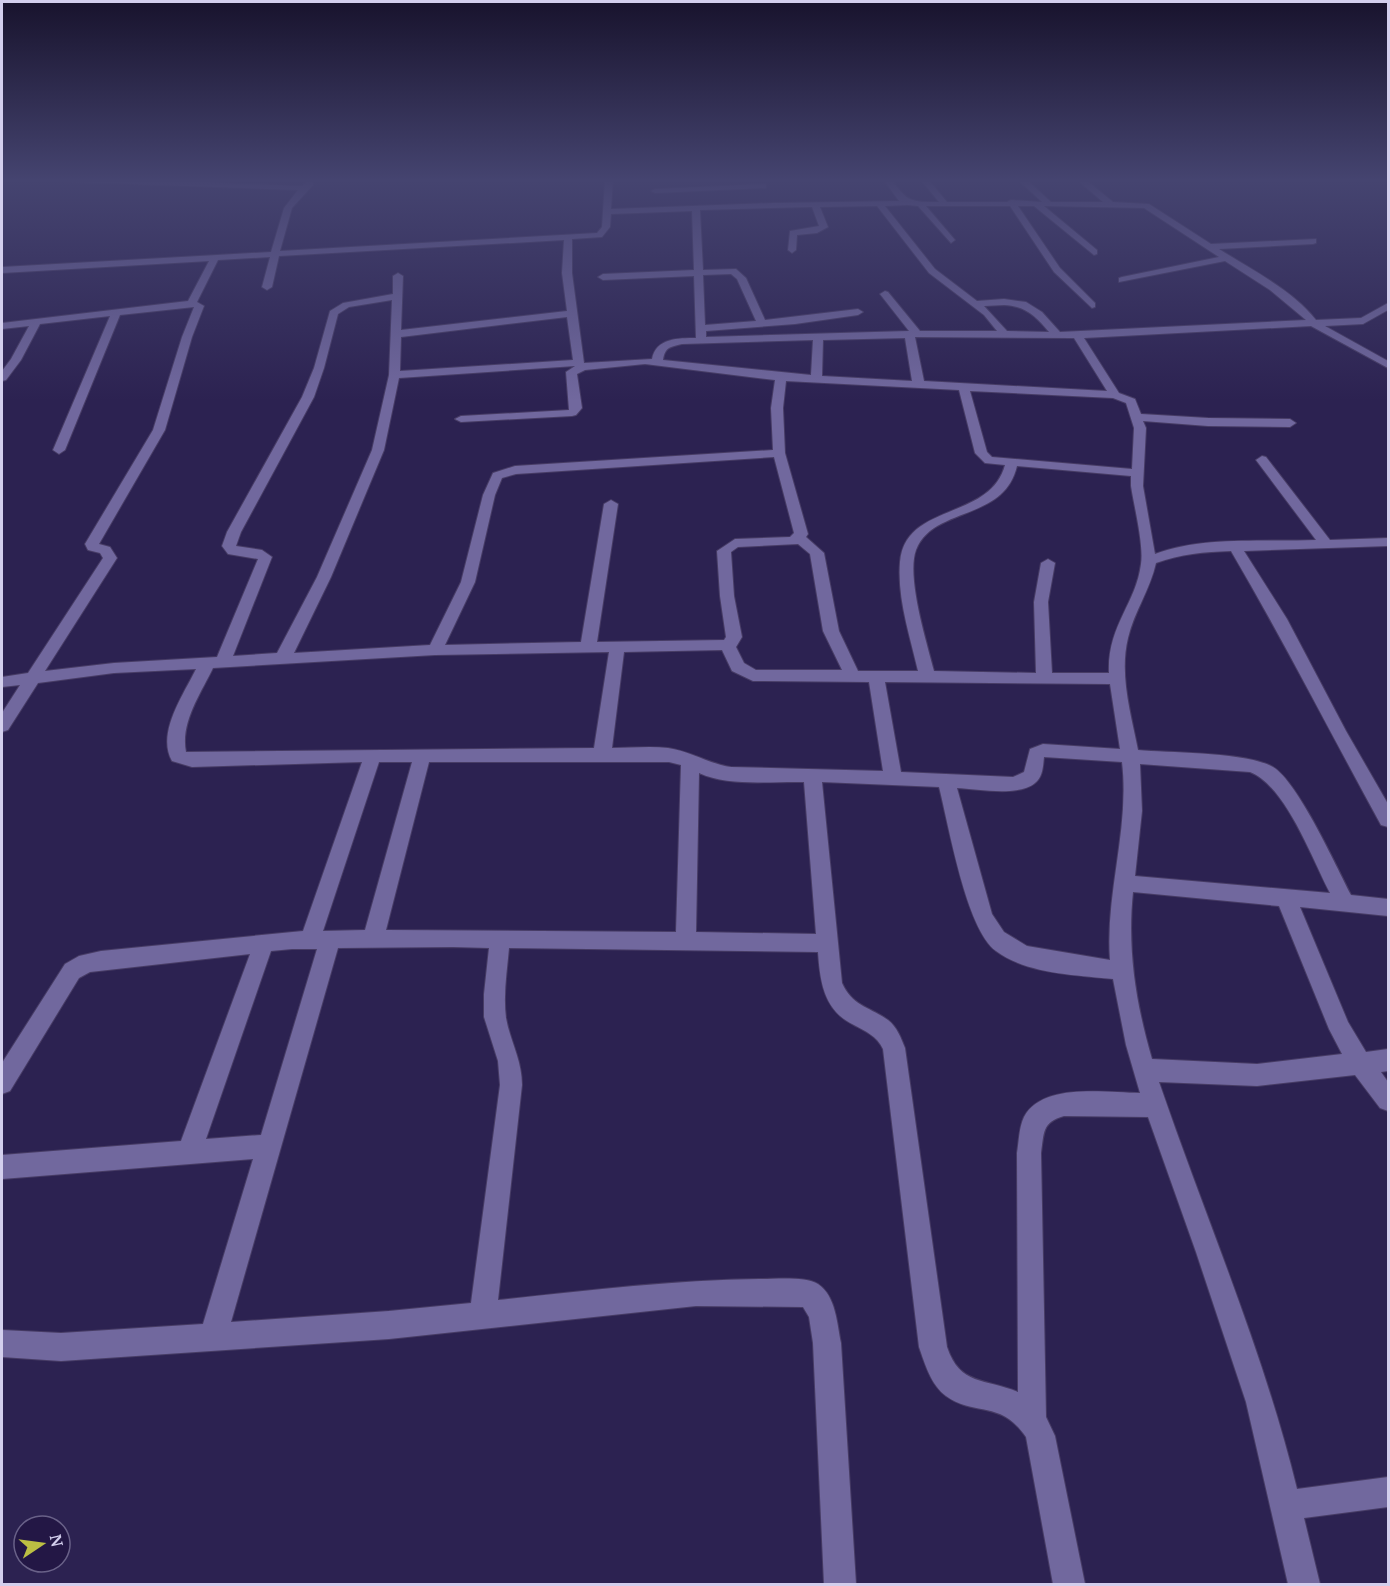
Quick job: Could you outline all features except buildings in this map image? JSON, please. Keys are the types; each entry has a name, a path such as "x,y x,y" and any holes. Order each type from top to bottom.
{"street":[{"path":"2,270 293,253"},
{"path":"568,253 567,273 580,365"},
{"path":"698,253 701,340"},
{"path":"918,253 932,271 992,317 1005,335"},
{"path":"1046,253 1057,270 1092,305"},
{"path":"1220,253 1273,288 1307,315 1313,323 1389,366"},
{"path":"267,287 276,254"},
{"path":"192,303 215,258"},
{"path":"1122,280 1228,258"},
{"path":"603,277 736,272 762,324"},
{"path":"283,658 324,577 378,450 394,375 398,276"},
{"path":"885,294 913,334 919,386"},
{"path":"398,296 346,304 333,313 319,368 308,397 234,532 229,546 233,551 256,552 265,557 264,563 215,662 177,729 175,747 178,756 192,760 218,761 373,755 669,755 690,761 711,771 731,774 812,775 1013,784 1027,782 1033,776 1036,754 1043,750 1250,765 1262,768 1275,776 1287,792 1345,903"},
{"path":"976,304 1010,301 1023,303 1039,313 1057,335"},
{"path":"2,326 192,303 199,306 187,337 159,430 92,544 93,547 105,550 110,558 30,679 2,726"},
{"path":"394,375 515,365 580,365 645,361 657,363 725,355 818,336 1077,335 1363,321 1388,306"},
{"path":"59,450 117,311"},
{"path":"701,328 762,324 858,312"},
{"path":"396,334 573,313"},
{"path":"2,378 16,360 37,321"},
{"path":"1077,335 1115,395"},
{"path":"816,380 818,336"},
{"path":"657,363 660,350 664,345 701,340 725,355 781,377 964,389 1115,395 1131,401 1140,428 1137,486 1149,561 1145,580 1123,626 1118,649 1117,679 1133,787 1132,829 1124,883 1122,971 1133,1030 1156,1106 1209,1252 1265,1422 1304,1584"},
{"path":"461,419 572,413 576,408 572,372 580,365"},
{"path":"781,377 777,408 780,453 801,527 799,538"},
{"path":"964,389 981,453 989,460 1138,473"},
{"path":"1137,417 1208,422 1290,423"},
{"path":"435,650 468,582 489,495 497,476 515,470 780,453"},
{"path":"1262,460 1325,543"},
{"path":"927,678 906,571 909,550 919,532 993,496 1006,487 1011,475 1012,463"},
{"path":"588,648 610,504"},
{"path":"2,682 114,668 435,650 728,645 734,637 727,596 724,551 735,543 785,543 799,538"},
{"path":"799,538 817,553 831,631 853,677"},
{"path":"1149,561 1170,553 1234,545 1389,542"},
{"path":"1234,545 1279,619 1338,732 1389,820"},
{"path":"1044,678 1041,602 1048,563"},
{"path":"728,645 738,667 753,675 1117,679"},
{"path":"602,756 617,648"},
{"path":"876,677 893,779"},
{"path":"213,1336 270,1146 320,940 373,755"},
{"path":"373,939 422,755"},
{"path":"686,941 690,761"},
{"path":"812,775 831,983 835,998 845,1010 883,1029 890,1036 894,1048 933,1347 948,1379 961,1389 1000,1398 1020,1407 1032,1417"},
{"path":"946,782 982,916 991,932 1005,946 1024,955 1122,971"},
{"path":"1124,883 1389,907"},
{"path":"1286,898 1340,1029 1360,1064 1389,1100"},
{"path":"483,1315 512,1067 497,1026 495,1004 500,938"},
{"path":"2,1083 72,970 86,963 101,960 264,943 320,940 500,938 827,943"},
{"path":"189,1152 264,943"},
{"path":"1145,1070 1257,1075 1389,1060"},
{"path":"1069,1584 1041,1436 1032,1417 1029,1153 1033,1124 1046,1109 1064,1104 1156,1106"},
{"path":"2,1167 270,1146"},
{"path":"2,1344 62,1347 389,1324 696,1293 788,1292 810,1294 822,1312 826,1343 840,1584"},
{"path":"1285,1506 1389,1492"}]}
